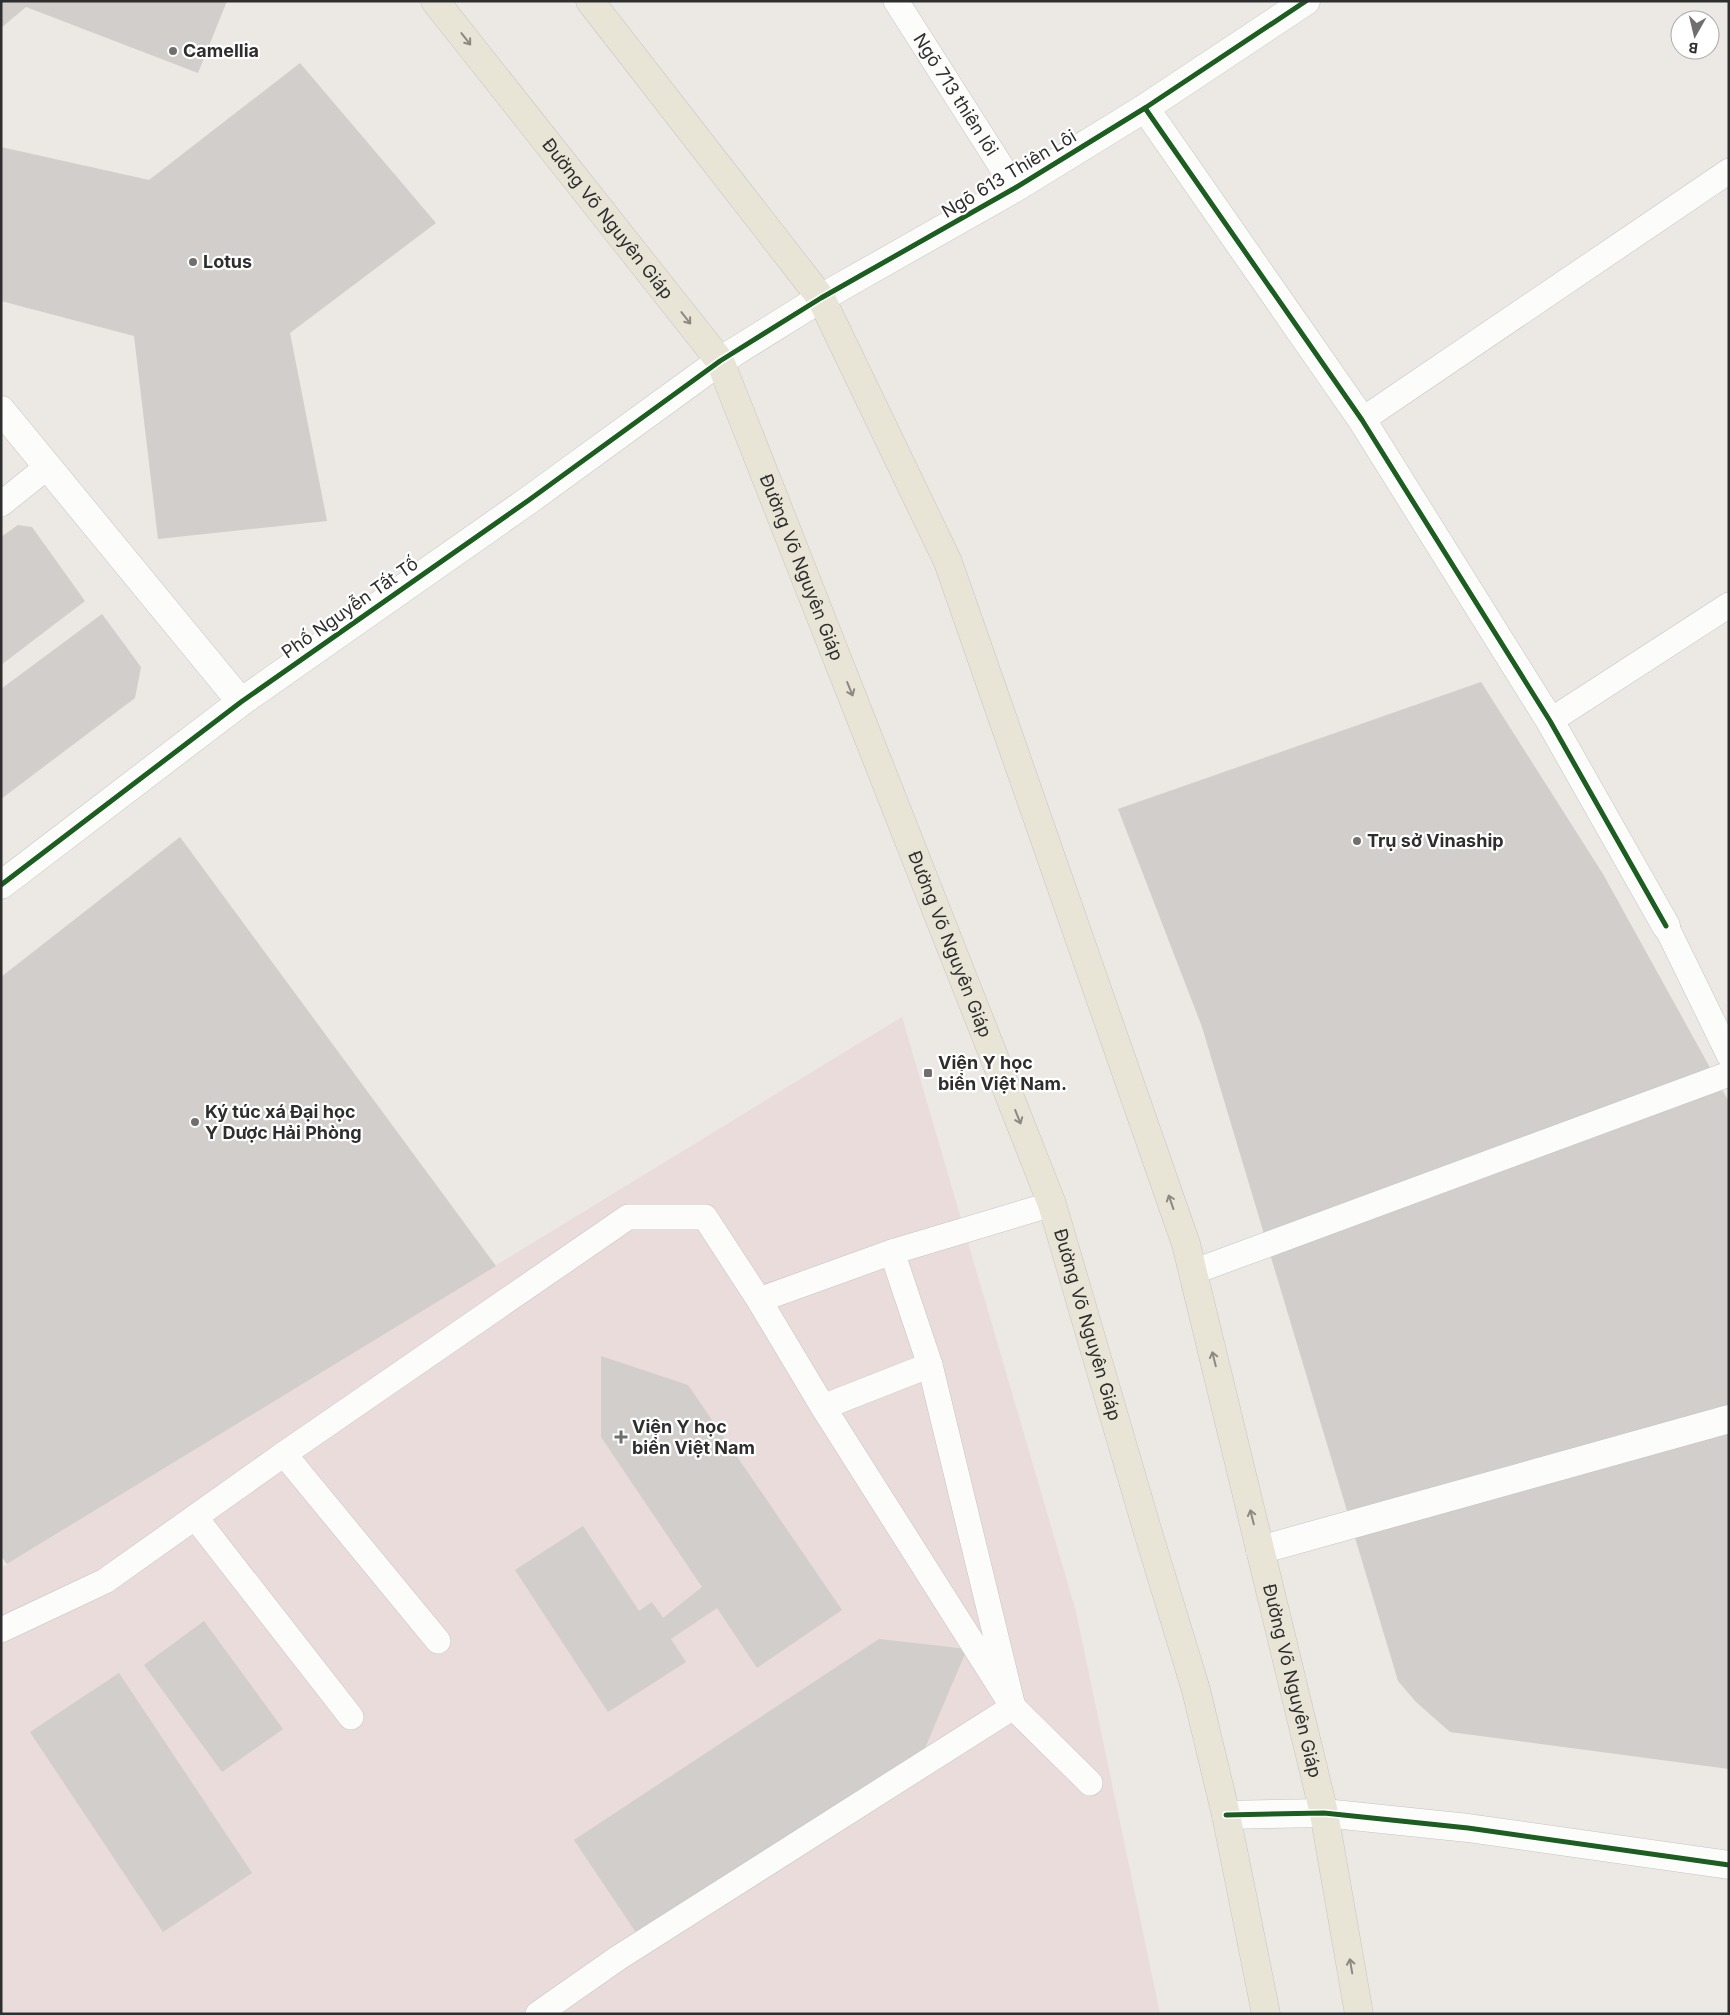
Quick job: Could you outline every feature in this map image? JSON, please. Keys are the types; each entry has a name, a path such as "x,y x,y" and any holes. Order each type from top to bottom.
{"main road":[{"name":"Đường Võ Nguyên Giáp","path":"435,1 720,361 1052,1204 1196,1690 1226,1816 1266,2014"},
{"name":"Đường Võ Nguyên Giáp","path":"590,1 820,298 948,562 1186,1244 1324,1813 1359,2014"}],"street":[{"name":"Ngõ 613 Thiên Lôi","path":"720,361 820,298 1015,188 1145,108 1306,1"},
{"path":"1145,108 1362,420 1550,721 1666,926"},
{"name":"Phố Nguyễn Tất Tố","path":"1,885 241,702 529,500 720,361"},
{"path":"1,410 241,702"},
{"path":"1260,1550 1729,1419"},
{"path":"1226,1816 1324,1813 1468,1828 1729,1865"}],"lane":[{"name":"Ngõ 713 thiên lôi","path":"896,1 1015,188"},
{"path":"1362,420 1729,171"},
{"path":"1,504 47,467"},
{"path":"1550,721 1729,606"},
{"path":"1666,926 1729,1055"},
{"path":"1193,1272 1729,1074"},
{"path":"759,1300 892,1252 1052,1204"},
{"path":"1,1630 105,1581 284,1454 628,1217 705,1217 1014,1707 1090,1783"},
{"path":"892,1252 930,1365 1014,1707"},
{"path":"823,1406 930,1365"},
{"path":"284,1454 438,1640"},
{"path":"194,1517 351,1717"},
{"path":"538,2014 618,1958 1014,1707"}],"shaded area":[{"name":"Viện Y học biển Việt Nam","path":"902,1017 1076,1612 1160,2014 1,2014 1,1568"}],"building":[{"name":"Camellia","path":"1,1 227,1 198,73 26,7 1,28"},
{"name":"Lotus","path":"300,63 436,223 290,333 327,521 158,539 134,336 1,301 1,147 149,180"},
{"path":"18,525 32,527 85,601 1,665 1,537"},
{"path":"102,614 141,667 135,698 1,799 1,689"},
{"path":"1481,682 1603,874 1729,1102 1729,1769 1450,1732 1416,1702 1398,1681 1202,1027 1118,809"},
{"name":"Ký túc xá Đại học Y Dược Hải Phòng","path":"180,837 496,1266 7,1564 1,1556 1,977"},
{"path":"601,1356 688,1385 842,1610 757,1668 717,1608 671,1639 686,1662 608,1712 515,1570 583,1526 639,1611 652,1602 663,1618 702,1587 601,1437"},
{"path":"204,1621 283,1729 222,1772 144,1665"},
{"path":"879,1639 967,1649 925,1748 639,1937 574,1840"},
{"path":"119,1673 252,1873 163,1932 30,1732"}],"cycle path":[{"path":"1,885 241,702 529,500 720,361 821,298 1015,188 1145,108 1306,1"},
{"path":"1145,108 1362,420 1550,721 1666,926"},
{"path":"1226,1815 1324,1813 1468,1828 1729,1865"}],"place":[{"name":"Camellia","path":"173,51"},
{"name":"Lotus","path":"193,262"},
{"name":"Trụ sở Vinaship","path":"1357,841"},
{"name":"Viện Y học biển Việt Nam.","path":"928,1073"},
{"name":"Ký túc xá Đại học Y Dược Hải Phòng","path":"195,1122"},
{"name":"Viện Y học biển Việt Nam","path":"621,1437"}]}
